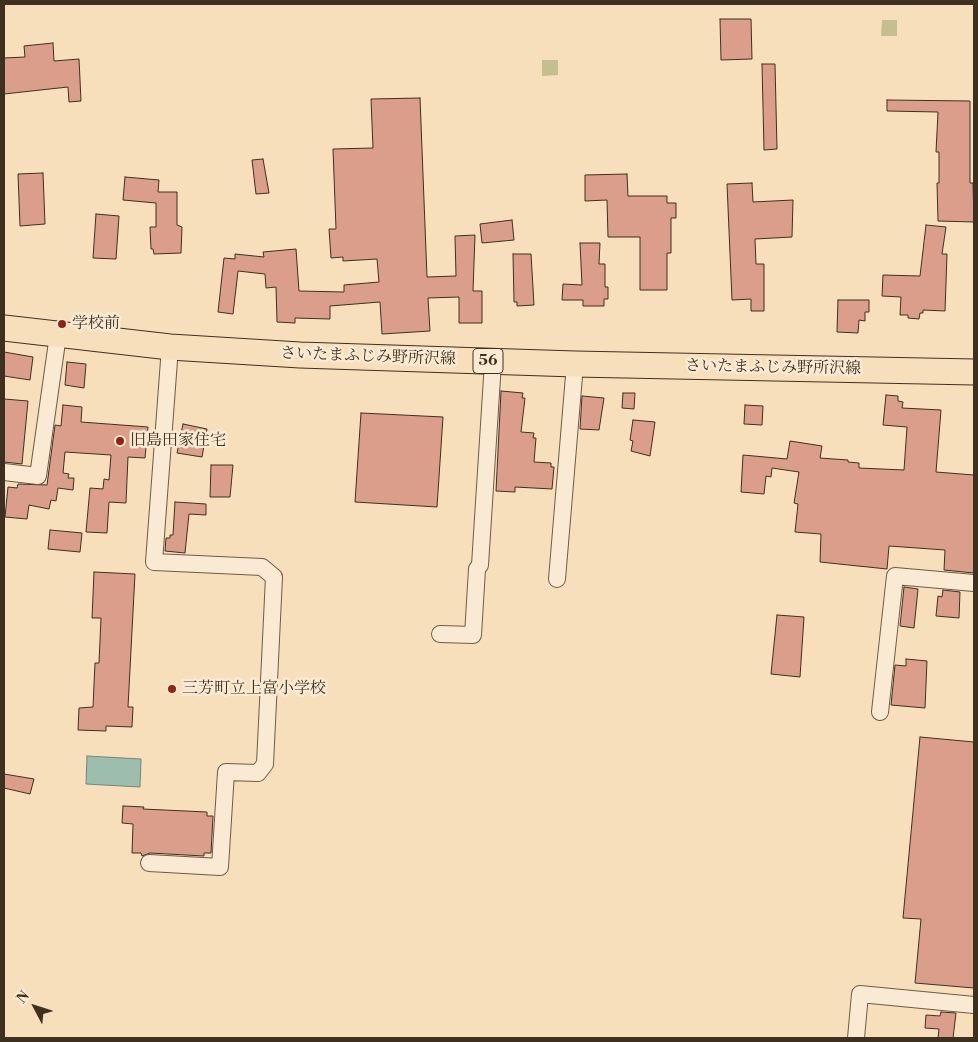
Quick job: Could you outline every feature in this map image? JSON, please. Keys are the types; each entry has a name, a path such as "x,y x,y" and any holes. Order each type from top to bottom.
{"main road":[{"name":"さいたまふじみ野所沢線","path":"4,328 170,347 290,355 493,362 974,372"}],"street":[{"path":"4,472 38,476 58,335"},
{"path":"149,863 220,867 226,772 258,773 265,764 274,577 262,567 154,562 170,347"},
{"path":"440,634 473,635 477,570 480,565 493,362"},
{"path":"557,579 575,364"},
{"path":"880,712 895,576 974,583"},
{"path":"856,1038 860,994 974,1005"}],"shaded area":[{"path":"882,20 897,20 897,36 881,36"},
{"path":"542,60 558,60 558,75 542,76"},
{"path":"87,756 141,759 140,787 86,784"}],"building":[{"path":"720,19 751,19 752,59 721,60"},
{"path":"53,43 54,61 79,59 81,101 69,102 68,87 4,94 4,58 25,57 24,46"},
{"path":"762,64 775,64 777,149 764,150"},
{"path":"420,98 427,277 456,276 455,236 475,235 473,291 482,291 482,323 459,323 459,297 428,298 430,331 382,334 380,302 330,306 330,319 295,318 295,323 277,322 276,287 266,288 265,274 238,271 233,314 218,312 224,258 235,259 235,254 264,257 263,252 296,249 299,291 344,292 344,285 379,282 377,259 343,261 343,257 331,258 329,229 336,229 333,149 373,148 371,99"},
{"path":"887,100 970,101 970,183 973,183 974,222 938,221 937,183 939,183 939,152 936,152 938,112 887,111"},
{"path":"263,159 269,193 256,194 252,160"},
{"path":"43,173 45,224 20,226 18,174"},
{"path":"627,174 628,196 667,196 667,203 676,203 676,218 671,218 671,253 667,253 667,290 640,290 640,237 608,237 607,200 585,201 585,175"},
{"path":"125,177 159,180 158,192 177,192 177,225 182,227 181,253 154,254 153,249 151,249 150,227 156,227 156,203 123,200"},
{"path":"752,183 753,202 793,200 792,237 755,239 756,264 764,264 764,311 751,311 751,299 732,300 727,184"},
{"path":"96,214 119,216 116,259 93,258"},
{"path":"512,220 514,240 482,243 480,224"},
{"path":"926,225 946,227 942,254 947,254 945,311 923,310 923,313 920,313 919,319 908,318 908,315 900,315 901,297 882,296 883,275 920,276"},
{"path":"580,243 600,243 599,264 605,264 605,287 608,287 608,299 604,299 604,306 583,306 583,300 562,300 563,284 582,285"},
{"path":"513,254 531,254 534,305 517,306 517,302 514,302"},
{"path":"838,300 869,300 869,312 865,312 865,321 859,320 858,333 837,332"},
{"path":"4,352 33,357 30,380 4,376"},
{"path":"67,362 86,364 84,388 65,385"},
{"path":"501,391 523,393 522,398 525,398 521,432 534,433 533,438 536,438 534,462 551,463 551,467 554,467 552,489 515,487 515,492 496,491"},
{"path":"623,393 635,393 634,409 622,408"},
{"path":"886,395 898,396 898,401 903,402 902,408 941,410 936,472 974,475 974,573 944,570 945,550 889,546 887,569 820,562 821,534 795,532 798,504 794,503 799,472 772,468 771,477 766,476 764,494 741,492 743,455 787,459 790,441 822,446 820,458 848,460 848,462 859,463 859,468 904,470 907,427 883,425"},
{"path":"582,396 604,398 599,430 580,429"},
{"path":"4,399 28,401 22,464 4,462"},
{"path":"63,405 82,407 81,422 148,427 145,458 128,457 126,503 109,502 107,533 86,532 90,488 103,489 104,479 109,480 111,455 65,452 63,473 69,474 68,478 74,478 73,490 58,488 56,501 51,500 49,509 29,505 27,519 5,517 8,487 17,488 18,484 47,485 55,425 61,426"},
{"path":"745,405 763,406 762,425 744,424"},
{"path":"361,413 443,417 437,507 355,502"},
{"path":"633,420 655,422 650,456 631,451 633,441 630,440"},
{"path":"183,424 207,429 202,457 177,453"},
{"path":"211,465 233,465 230,497 210,497"},
{"path":"175,502 206,504 206,515 189,514 185,553 165,551 166,538 170,538 170,535 173,535"},
{"path":"50,530 82,533 80,552 48,549"},
{"path":"94,572 135,574 128,707 133,707 132,727 106,726 106,731 78,730 79,708 93,707 95,663 99,663 101,618 92,618"},
{"path":"904,587 918,589 914,628 900,626"},
{"path":"943,590 960,592 959,618 936,616 938,596 942,597"},
{"path":"777,615 804,617 800,677 771,674"},
{"path":"906,659 927,661 925,708 891,705 895,665 906,666"},
{"path":"920,737 974,742 974,988 915,983 921,919 903,918"},
{"path":"4,774 34,779 30,794 4,788"},
{"path":"123,806 144,807 143,809 207,812 207,816 213,816 211,853 204,853 204,856 150,853 142,856 141,853 132,853 133,824 122,823"},
{"path":"941,1012 956,1013 953,1038 938,1038 939,1029 925,1028 926,1015 940,1016"}],"place":[{"name":"学校前","path":"62,324"},
{"name":"旧島田家住宅","path":"120,441"},
{"name":"三芳町立上富小学校","path":"172,689"}]}
